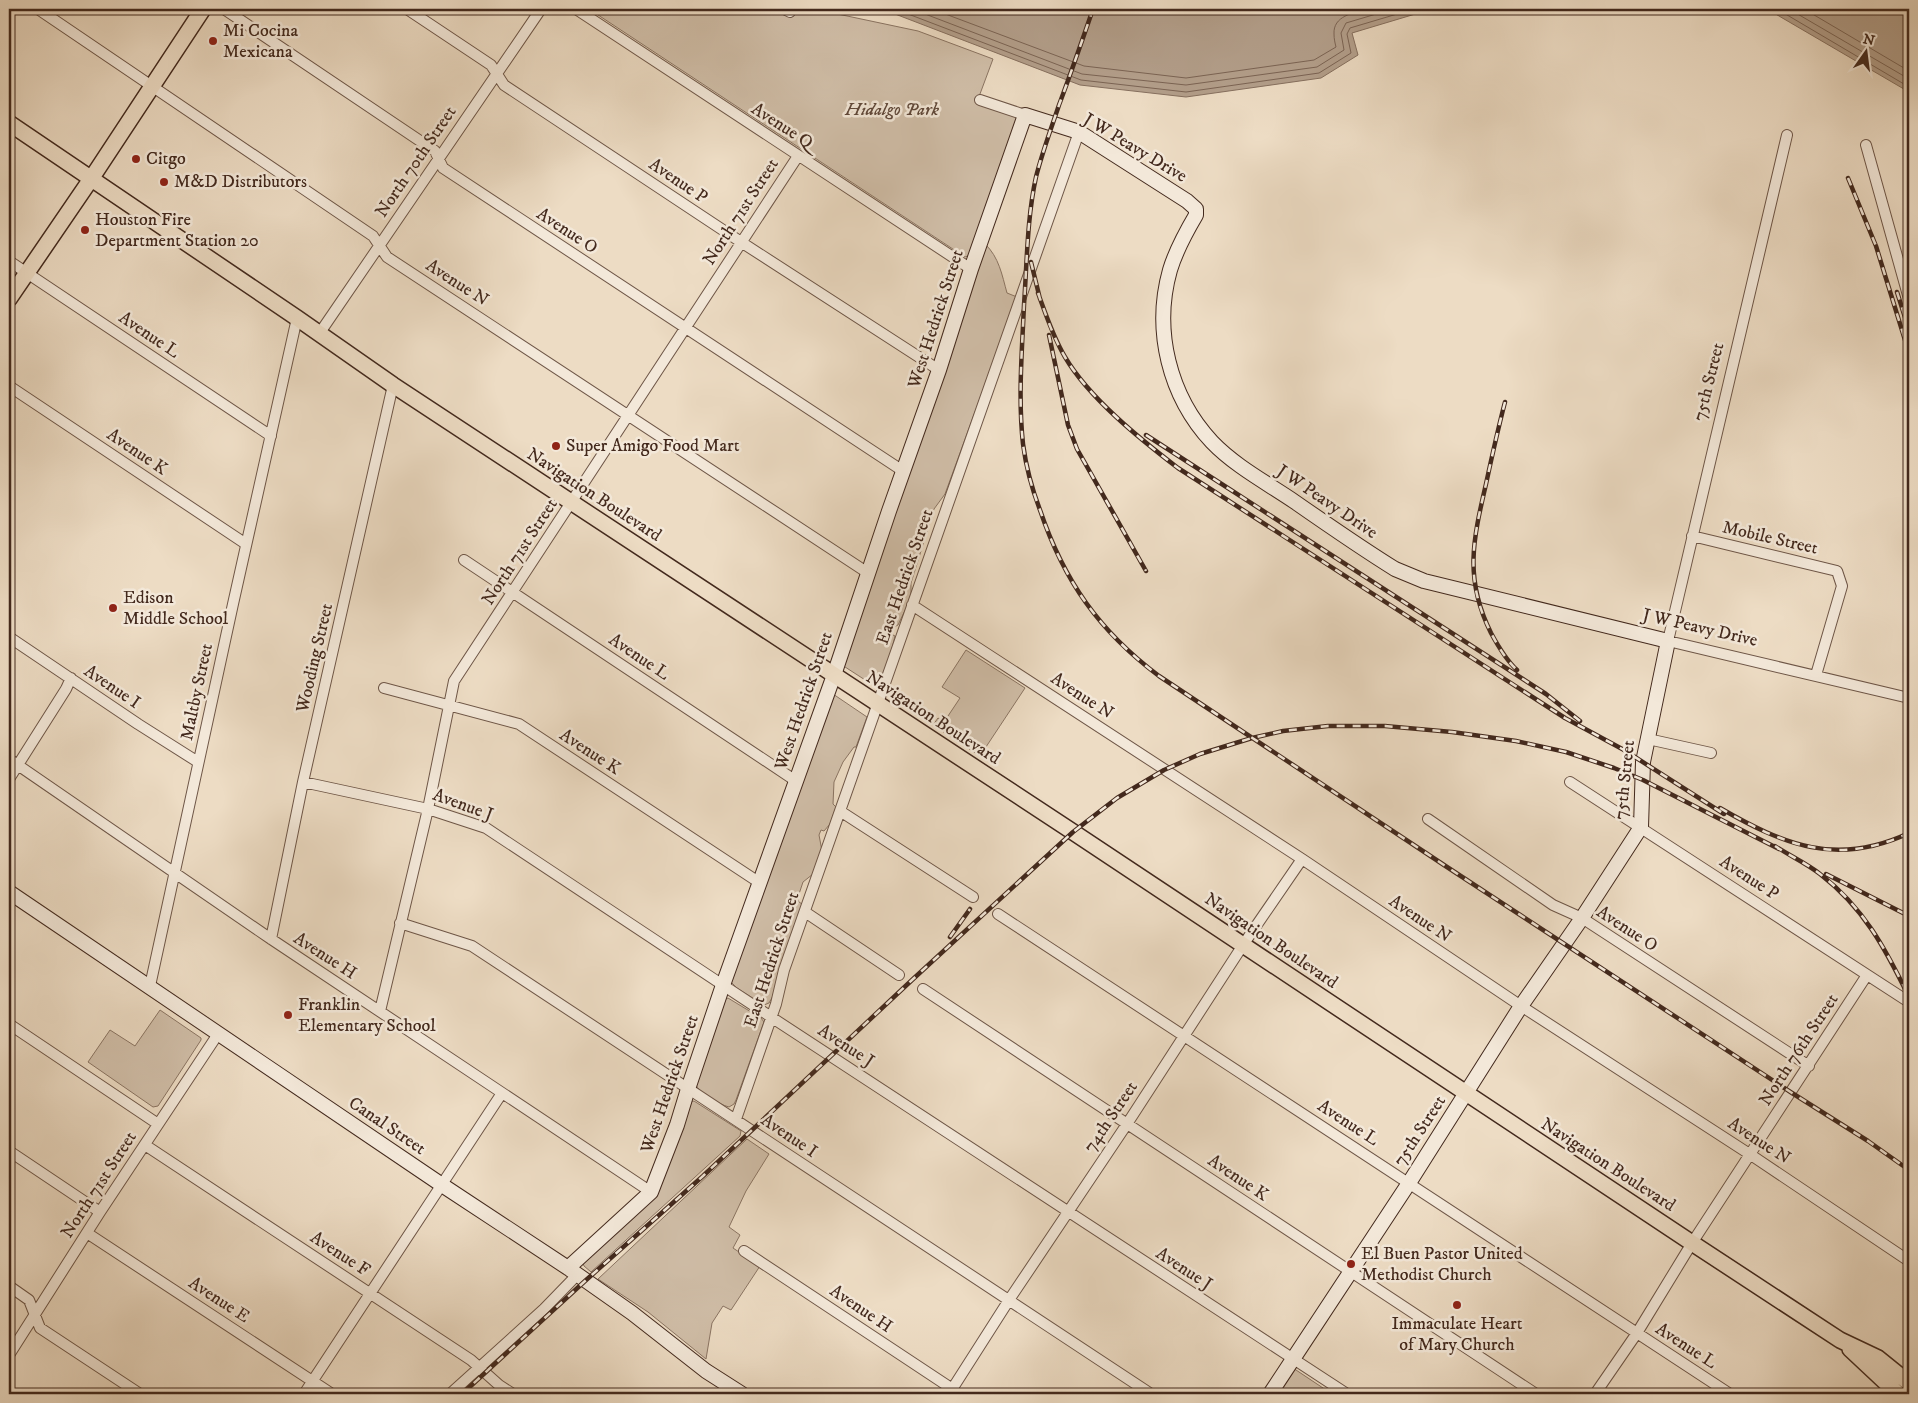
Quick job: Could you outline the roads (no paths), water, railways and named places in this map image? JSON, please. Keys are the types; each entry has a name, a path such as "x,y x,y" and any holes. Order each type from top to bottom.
{"main road":[{"path":"9,299 203,9"},
{"name":"Navigation Boulevard","path":"9,123 393,385 1840,1340 1878,1358 1909,1383"},
{"name":"Navigation Boulevard","path":"1840,1340 1898,1394"}],"street":[{"name":"Avenue N","path":"38,9 373,236 387,257 868,573"},
{"name":"Avenue O","path":"224,9 435,151 443,168 903,471"},
{"name":"Avenue P","path":"407,9 490,65 504,85 939,370"},
{"name":"North 70th Street","path":"319,334 541,9"},
{"name":"Avenue Q","path":"576,9 970,270"},
{"name":"J W Peavy Drive","path":"980,100 1079,132 1187,201 1196,209 1196,215 1178,247 1170,269 1166,294 1164,333 1172,376 1180,396 1195,421 1213,443 1239,465 1395,569 1424,581 1816,674 1909,698"},
{"name":"West Hedrick Street","path":"450,1394 544,1309 573,1271 651,1192 677,1125 723,985 834,675 939,370 970,270 1025,115"},
{"name":"East Hedrick Street","path":"736,1119 771,1017 784,970 1079,132"},
{"name":"75th Street","path":"1270,1394 1409,1182 1521,1006 1582,918 1640,827 1643,762 1668,640 1787,135"},
{"path":"1866,145 1909,299"},
{"name":"North 71st Street","path":"380,1012 428,809 454,681 798,156"},
{"name":"Avenue L","path":"9,261 271,436"},
{"name":"Maltby Street","path":"150,986 297,318"},
{"name":"Wooding Street","path":"271,939 303,782 393,385"},
{"name":"Avenue K","path":"9,386 246,544"},
{"name":"Mobile Street","path":"1692,536 1839,573 1842,586 1816,674"},
{"name":"Avenue L","path":"464,560 796,781"},
{"name":"Avenue N","path":"912,605 1302,859 1521,1006 1751,1155 1909,1261"},
{"name":"Avenue I","path":"9,637 198,762"},
{"path":"9,779 13,762 66,690 71,678"},
{"name":"Avenue K","path":"384,688 519,724 760,883"},
{"path":"1648,739 1711,753"},
{"name":"Avenue H","path":"13,762 174,874 651,1192"},
{"name":"Avenue J","path":"303,782 428,809 486,828 1067,1212 1347,1394"},
{"name":"Avenue P","path":"1570,782 1909,1002"},
{"path":"840,811 973,896"},
{"name":"Avenue O","path":"1428,819 1553,905 1582,918 1809,1066"},
{"name":"74th Street","path":"954,1393 1008,1300 1302,859"},
{"name":"Canal Street","path":"9,892 442,1186 573,1271 632,1313 706,1371 742,1394"},
{"path":"805,912 899,976"},
{"name":"Avenue L","path":"998,914 1730,1394"},
{"name":"Avenue I","path":"400,923 472,946 1151,1394"},
{"name":"North 76th Street","path":"1595,1394 1867,975"},
{"name":"Avenue K","path":"923,989 1536,1394"},
{"path":"9,1024 158,1124"},
{"name":"North 71st Street","path":"9,1355 100,1212 218,1034"},
{"path":"304,1394 502,1093"},
{"name":"Avenue F","path":"145,1145 470,1360 513,1394"},
{"path":"9,1151 100,1212"},
{"name":"Avenue E","path":"87,1233 332,1394"},
{"name":"Avenue H","path":"744,1251 954,1393"},
{"path":"9,1286 29,1300 40,1328 140,1394"}],"water":[{"path":"882,9 1432,9 1352,33 1358,55 1321,78 1186,97 1080,85"},
{"path":"1767,9 1909,9 1909,92"}],"railway":[{"path":"1093,9 1036,177 1029,224 1021,357 1023,444 1034,494 1060,560 1086,603 1118,641 1159,676 1447,867 1868,1141 1909,1170"},
{"path":"1848,178 1876,246 1909,353"},
{"path":"1031,262 1040,299"},
{"path":"1897,292 1909,330"},
{"path":"1038,293 1057,342 1087,388 1116,417 1178,468 1565,718 1624,750 1724,814"},
{"path":"1049,335 1068,425 1077,449 1146,571"},
{"path":"1505,402 1478,523 1475,542 1474,577 1482,613 1491,633 1499,648 1517,670"},
{"path":"1146,435 1546,694 1580,721"},
{"path":"462,1394 703,1176 1073,832 1117,798 1164,770 1200,754 1252,738 1283,731 1328,726 1385,726 1452,732 1516,741 1566,752 1614,768 1643,780 1779,849"},
{"path":"1720,808 1766,832 1789,841 1834,850 1858,849 1883,843 1909,833"},
{"path":"1775,846 1815,870 1849,901 1872,930 1909,997"},
{"path":"1826,874 1909,916"},
{"path":"950,937 970,909"}],"place":[{"name":"Mi Cocina Mexicana","path":"213,41"},
{"name":"Citgo","path":"136,159"},
{"name":"M&D Distributors","path":"164,182"},
{"name":"Houston Fire Department Station 20","path":"85,230"},
{"name":"Super Amigo Food Mart","path":"556,446"},
{"name":"Edison Middle School","path":"113,608"},
{"name":"Franklin Elementary School","path":"288,1015"},
{"name":"El Buen Pastor United Methodist Church","path":"1351,1264"},
{"name":"Immaculate Heart of Mary Church","path":"1457,1305"}],"park label":[{"name":"Hidalgo Park","path":"892,110"}]}
